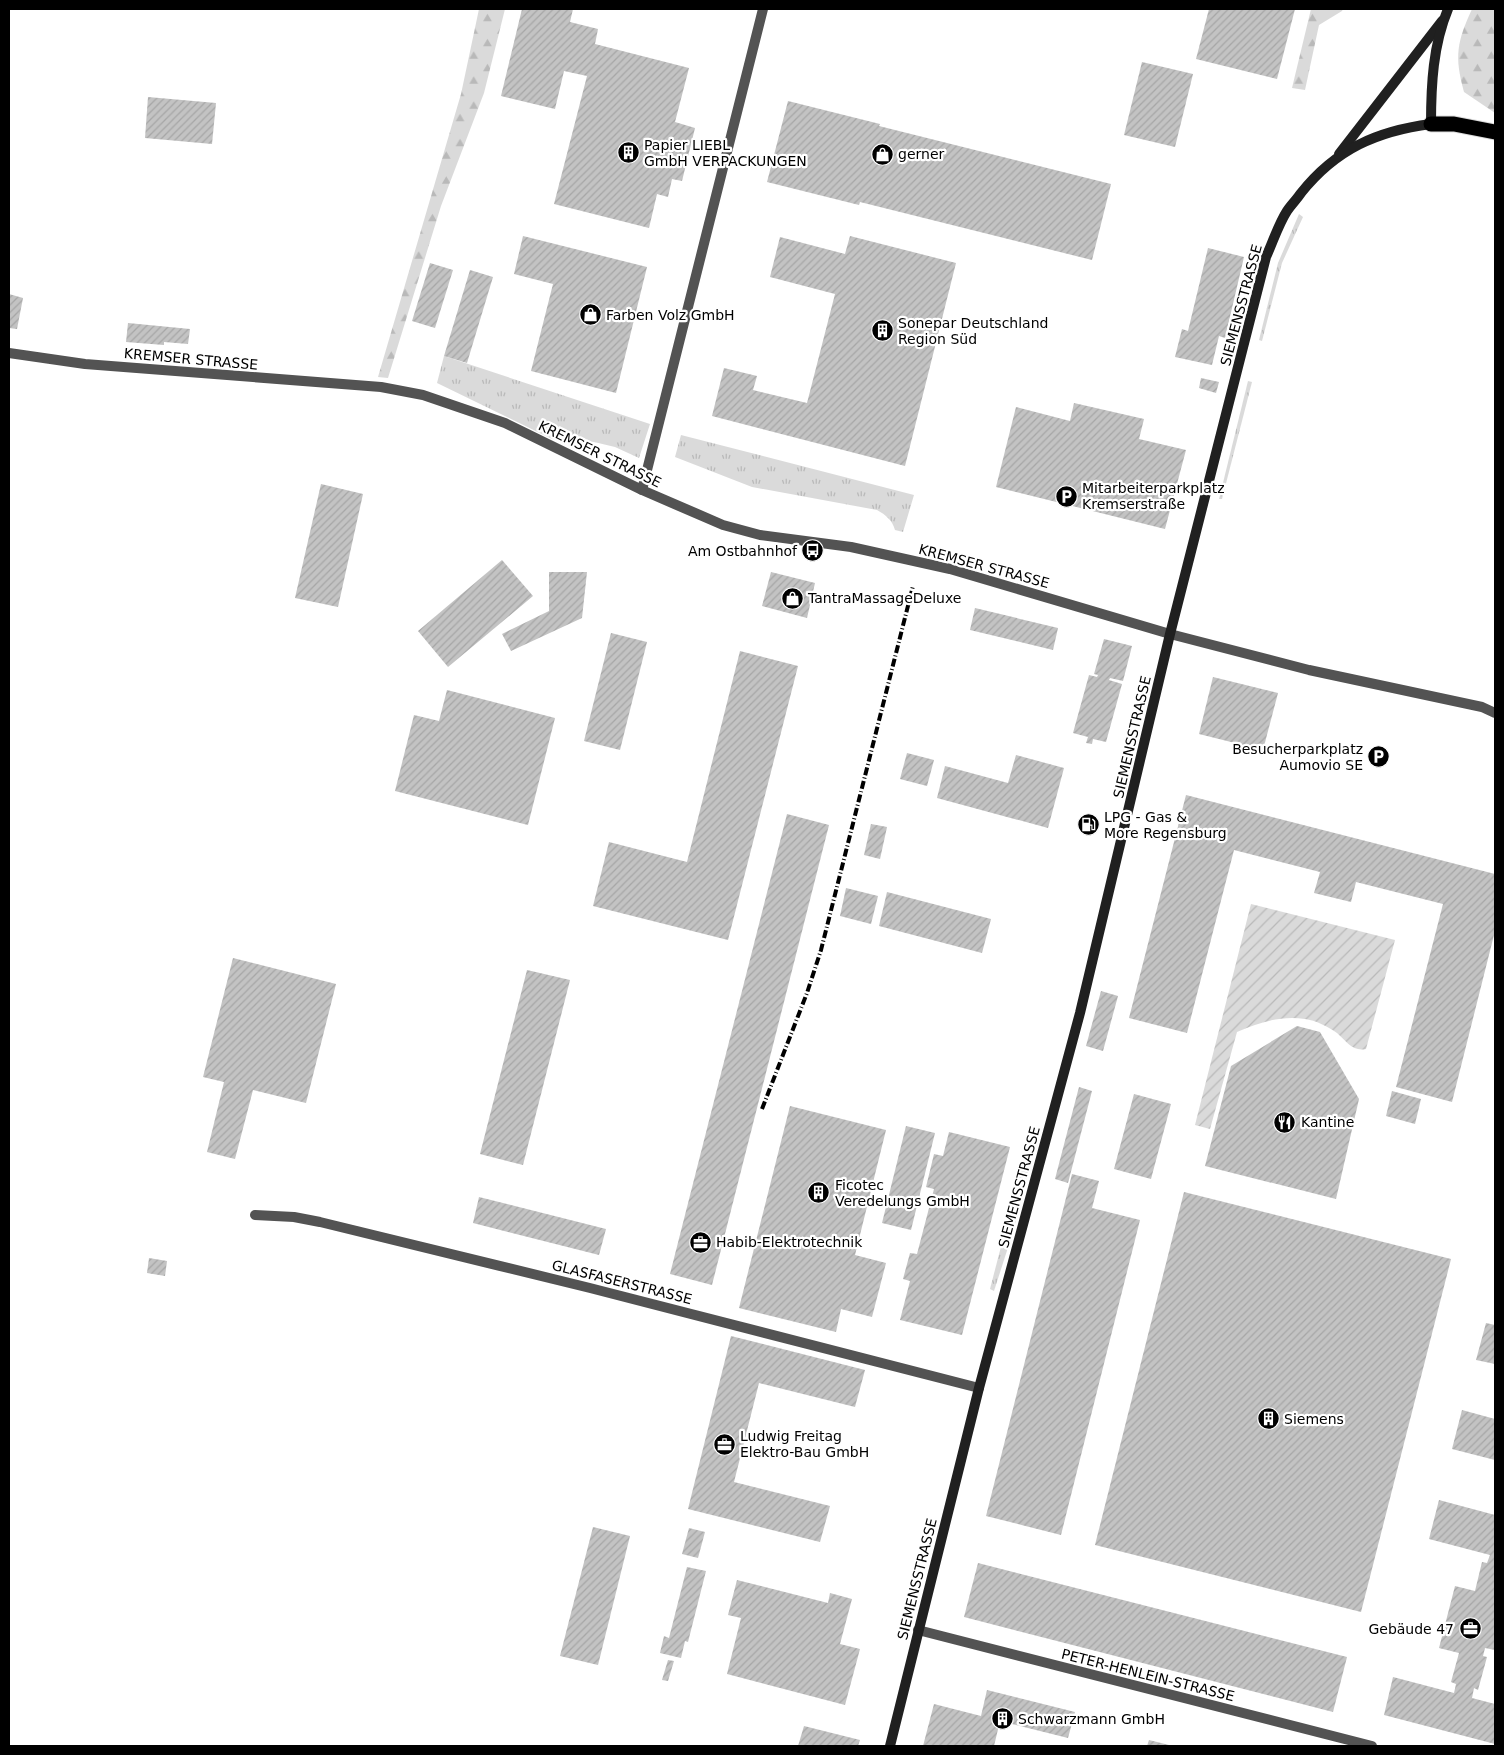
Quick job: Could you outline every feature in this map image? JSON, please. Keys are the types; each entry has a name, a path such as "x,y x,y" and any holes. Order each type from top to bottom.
{"highway":[{"path":"1431,124 1454,124 1495,132"}],"street":[{"path":"642,490 763,9"},
{"path":"1431,124 1431,85 1435,55 1446,13"},
{"path":"1333,160 1373,112 1446,13"},
{"name":"SIEMENSSTRASSE","path":"890,1746 979,1388 1080,1012 1170,634 1266,257 1287,211 1309,183 1333,160 1363,142 1382,134 1403,128 1431,124"},
{"name":"KREMSER STRASSE","path":"9,353 85,364 381,387 423,395 505,423 642,490 723,525 751,533 851,547 950,570 1170,634"},
{"path":"1170,634 1309,670 1482,707 1495,713"},
{"name":"GLASFASERSTRASSE","path":"255,1215 320,1222 590,1288 979,1388"},
{"name":"PETER-HENLEIN-STRASSE","path":"918,1630 1372,1746"}],"green space":[{"path":"479,9 505,9 484,93 441,206 388,378 378,377 461,94"},
{"path":"1311,9 1343,9 1319,25 1305,90 1292,88"},
{"path":"1472,9 1495,9 1495,113 1464,92 1461,79 1458,59 1460,40"},
{"path":"1299,214 1303,217 1282,263 1262,341 1259,340 1278,263"},
{"path":"444,356 650,424 639,458 615,447 594,442 552,439 437,383"},
{"path":"1248,381 1252,382 1222,499 1219,499"},
{"path":"681,435 914,495 903,532 895,530 888,518 877,510 752,487 675,457"},
{"path":"1251,904 1395,940 1366,1049 1357,1049 1330,1028 1305,1019 1287,1018 1270,1021 1237,1032 1210,1129 1195,1125"},
{"path":"1025,1154 1030,1156 1031,1160 1013,1232 994,1291 990,1289"}],"building":[{"name":"Papier LIEBL GmbH VERPACKUNGEN","path":"522,9 573,9 570,22 598,29 595,44 689,68 675,122 695,128 682,181 672,179 668,197 657,194 649,228 554,204 587,76 564,71 555,109 501,96"},
{"path":"1209,9 1295,9 1277,79 1196,59"},
{"path":"1142,62 1193,74 1175,147 1124,135"},
{"path":"148,97 216,103 212,144 145,138"},
{"name":"gerner","path":"788,101 880,124 879,126 1111,184 1092,260 860,202 859,205 767,182"},
{"name":"Farben Volz GmbH","path":"523,236 647,267 616,393 531,371 553,284 514,274"},
{"name":"Sonepar Deutschland Region Süd","path":"850,236 956,263 905,466 712,416 724,368 757,376 753,390 807,403 835,294 770,277 780,237 845,254"},
{"path":"1208,248 1244,257 1225,338 1219,336 1212,365 1175,357 1182,329 1188,331"},
{"path":"430,263 453,270 435,328 412,321"},
{"path":"470,270 493,277 467,363 444,356"},
{"path":"9,294 23,298 17,329 9,328"},
{"path":"128,323 190,329 188,344 164,342 164,345 126,342"},
{"path":"1201,378 1219,382 1216,393 1199,388"},
{"path":"1074,403 1144,419 1139,439 1186,450 1165,529 996,487 1016,407 1070,421"},
{"path":"321,484 363,494 338,607 295,598"},
{"path":"502,560 533,596 448,667 418,631"},
{"path":"549,572 587,572 582,618 511,651 502,634 549,611"},
{"path":"771,572 815,583 807,618 762,606"},
{"path":"975,608 1058,628 1053,650 970,630"},
{"path":"611,633 647,642 620,750 584,741"},
{"path":"1104,639 1132,646 1123,681 1110,678 1109,680 1122,684 1106,742 1093,739 1092,744 1086,743 1088,737 1073,733 1089,675 1097,677 1098,675 1094,674"},
{"path":"740,651 798,666 728,940 593,906 609,842 687,862"},
{"path":"1213,677 1278,693 1263,750 1199,734"},
{"path":"447,690 555,718 528,825 395,791 414,715 439,721"},
{"path":"907,753 934,760 927,786 900,779"},
{"path":"1016,755 1064,768 1048,828 937,798 945,766 1008,783"},
{"path":"1186,795 1495,874 1495,931 1452,1102 1396,1087 1443,904 1356,882 1351,902 1314,893 1320,872 1234,850 1187,1033 1129,1018"},
{"path":"787,814 829,825 712,1285 670,1274"},
{"path":"871,824 887,827 880,859 864,855"},
{"path":"846,888 878,896 871,924 840,916"},
{"path":"887,892 991,919 982,953 879,926"},
{"path":"233,958 336,984 306,1103 253,1090 235,1159 207,1152 224,1082 203,1077"},
{"path":"527,970 570,980 523,1165 480,1154"},
{"path":"1101,991 1118,996 1103,1051 1086,1046"},
{"name":"Kantine","path":"1297,1026 1320,1032 1359,1099 1336,1199 1205,1166 1231,1066"},
{"path":"1079,1087 1092,1091 1068,1183 1055,1179"},
{"path":"1392,1091 1421,1099 1415,1124 1386,1116"},
{"path":"1134,1094 1171,1104 1151,1179 1114,1169"},
{"name":"Ficotec Veredelungs GmbH","path":"790,1106 886,1130 855,1255 886,1263 872,1317 841,1309 836,1332 739,1308"},
{"path":"906,1126 935,1133 911,1230 882,1223"},
{"path":"949,1132 1010,1147 962,1335 900,1320 910,1281 903,1279 910,1253 917,1254 934,1189 926,1187 934,1154 943,1156"},
{"path":"1072,1174 1099,1181 1092,1208 1140,1220 1061,1535 986,1516"},
{"name":"Siemens","path":"1184,1192 1451,1259 1361,1612 1095,1545"},
{"path":"479,1197 606,1229 599,1255 473,1223"},
{"path":"149,1258 167,1261 165,1276 147,1273"},
{"path":"1486,1323 1495,1325 1495,1364 1476,1360"},
{"name":"Ludwig Freitag Elektro-Bau GmbH","path":"731,1336 865,1370 855,1407 759,1383 734,1482 830,1506 820,1542 688,1509"},
{"path":"1462,1410 1495,1419 1495,1460 1452,1449"},
{"name":"Gebäude 47","path":"1439,1500 1495,1515 1495,1650 1485,1648 1483,1656 1487,1657 1478,1690 1474,1688 1472,1698 1495,1704 1495,1744 1384,1715 1393,1677 1454,1693 1456,1684 1451,1682 1459,1653 1439,1648 1455,1586 1475,1591 1482,1562 1487,1563 1490,1555 1429,1539"},
{"path":"593,1527 630,1536 598,1665 560,1656"},
{"path":"689,1528 705,1532 698,1558 682,1554"},
{"path":"978,1563 1347,1657 1333,1712 964,1617"},
{"path":"687,1567 706,1571 688,1642 685,1641 681,1658 660,1653 664,1636 669,1638"},
{"path":"737,1580 828,1603 830,1593 852,1599 840,1644 860,1649 845,1705 727,1674 741,1618 728,1615"},
{"path":"668,1660 674,1661 668,1681 662,1680"},
{"name":"Schwarzmann GmbH","path":"987,1690 1075,1712 1068,1738 1000,1721 994,1746 923,1746 934,1704 981,1716"},
{"path":"804,1726 860,1740 858,1746 798,1746"},
{"path":"1149,1740 1173,1746 1147,1746"}],"railway":[{"path":"762,1109 807,993 821,950 913,586"}],"place":[{"name":"Papier LIEBL GmbH VERPACKUNGEN","path":"628,153"},
{"name":"gerner","path":"882,154"},
{"name":"Farben Volz GmbH","path":"590,315"},
{"name":"Sonepar Deutschland Region Süd","path":"882,331"},
{"name":"Mitarbeiterparkplatz Kremserstraße","path":"1066,496"},
{"name":"Am Ostbahnhof","path":"813,551"},
{"name":"TantraMassageDeluxe","path":"792,598"},
{"name":"Besucherparkplatz Aumovio SE","path":"1379,757"},
{"name":"LPG - Gas & More Regensburg","path":"1088,825"},
{"name":"Kantine","path":"1285,1122"},
{"name":"Ficotec Veredelungs GmbH","path":"819,1193"},
{"name":"Habib-Elektrotechnik","path":"700,1242"},
{"name":"Siemens","path":"1268,1419"},
{"name":"Ludwig Freitag Elektro-Bau GmbH","path":"724,1444"},
{"name":"Gebäude 47","path":"1470,1629"},
{"name":"Schwarzmann GmbH","path":"1002,1719"}]}
